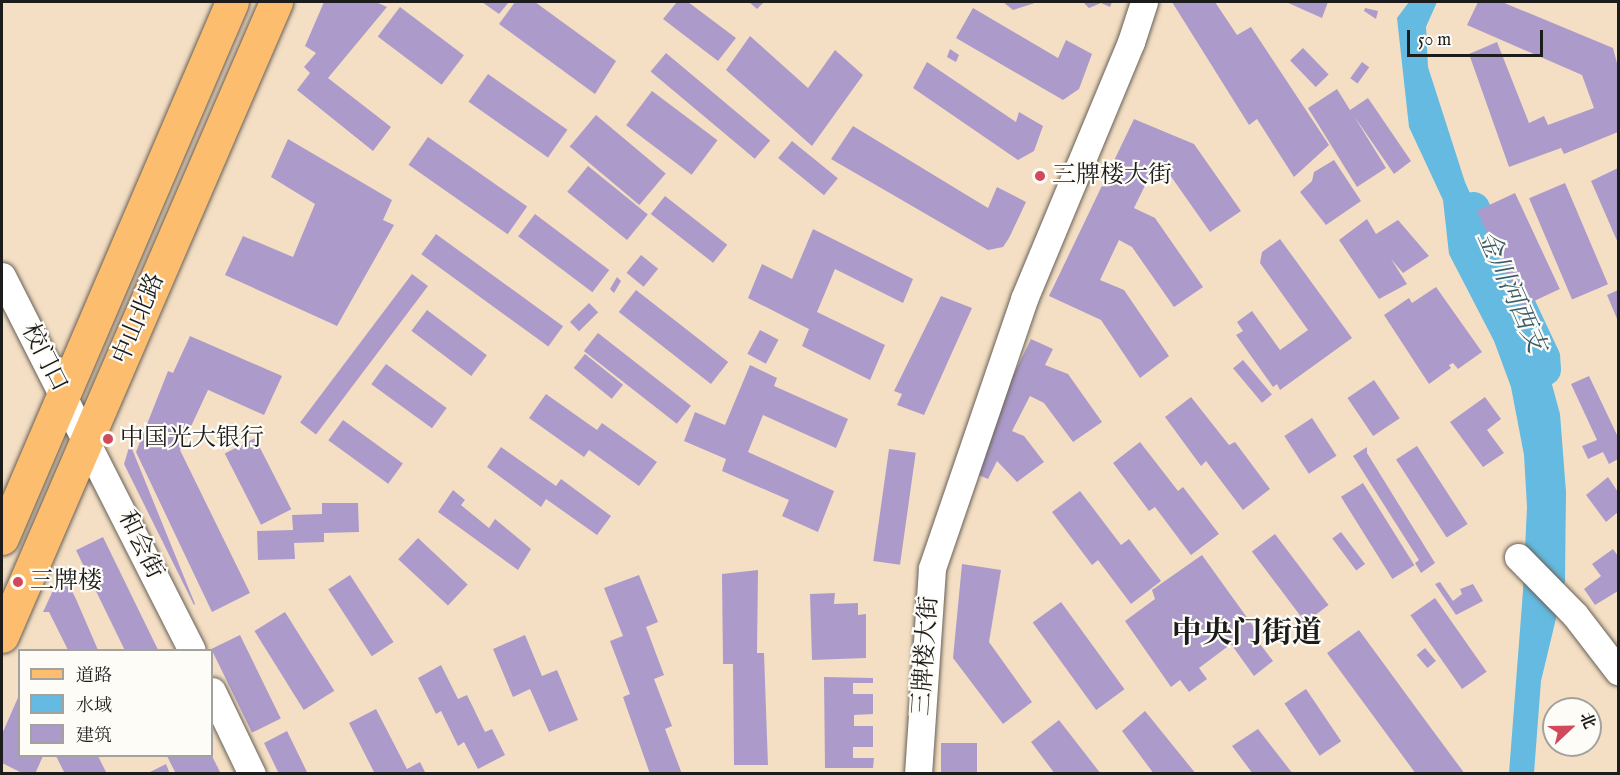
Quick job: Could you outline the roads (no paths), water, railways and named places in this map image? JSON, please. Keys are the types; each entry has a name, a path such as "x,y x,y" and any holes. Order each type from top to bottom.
{"main road":[{"name":"中山北路","path":"2,537 232,2"},
{"name":"中山北路","path":"2,636 276,2"}],"street":[{"name":"三牌楼大街","path":"918,774 932,568 1024,299 1131,42 1143,2"},
{"name":"校门口","path":"2,276 87,440"},
{"name":"和会街","path":"87,440 191,649"},
{"path":"1518,557 1575,615 1618,671"},
{"path":"213,693 252,774"}],"water":[{"path":"1409,2 1437,2 1426,27 1428,67 1465,182 1547,366 1560,414 1566,492 1565,581 1541,681 1534,773 1509,773 1527,507 1524,455 1511,387 1494,341 1449,254 1443,200 1409,127 1397,18"}],"waterway":[{"name":"金川河西支","path":"1473,208 1543,357 1544,369"}],"place":[{"name":"三牌楼大街","path":"1040,176"},
{"name":"中国光大银行","path":"108,439"},
{"name":"三牌楼","path":"18,582"}],"district":[{"name":"中央门街道","path":"1247,634"}]}
